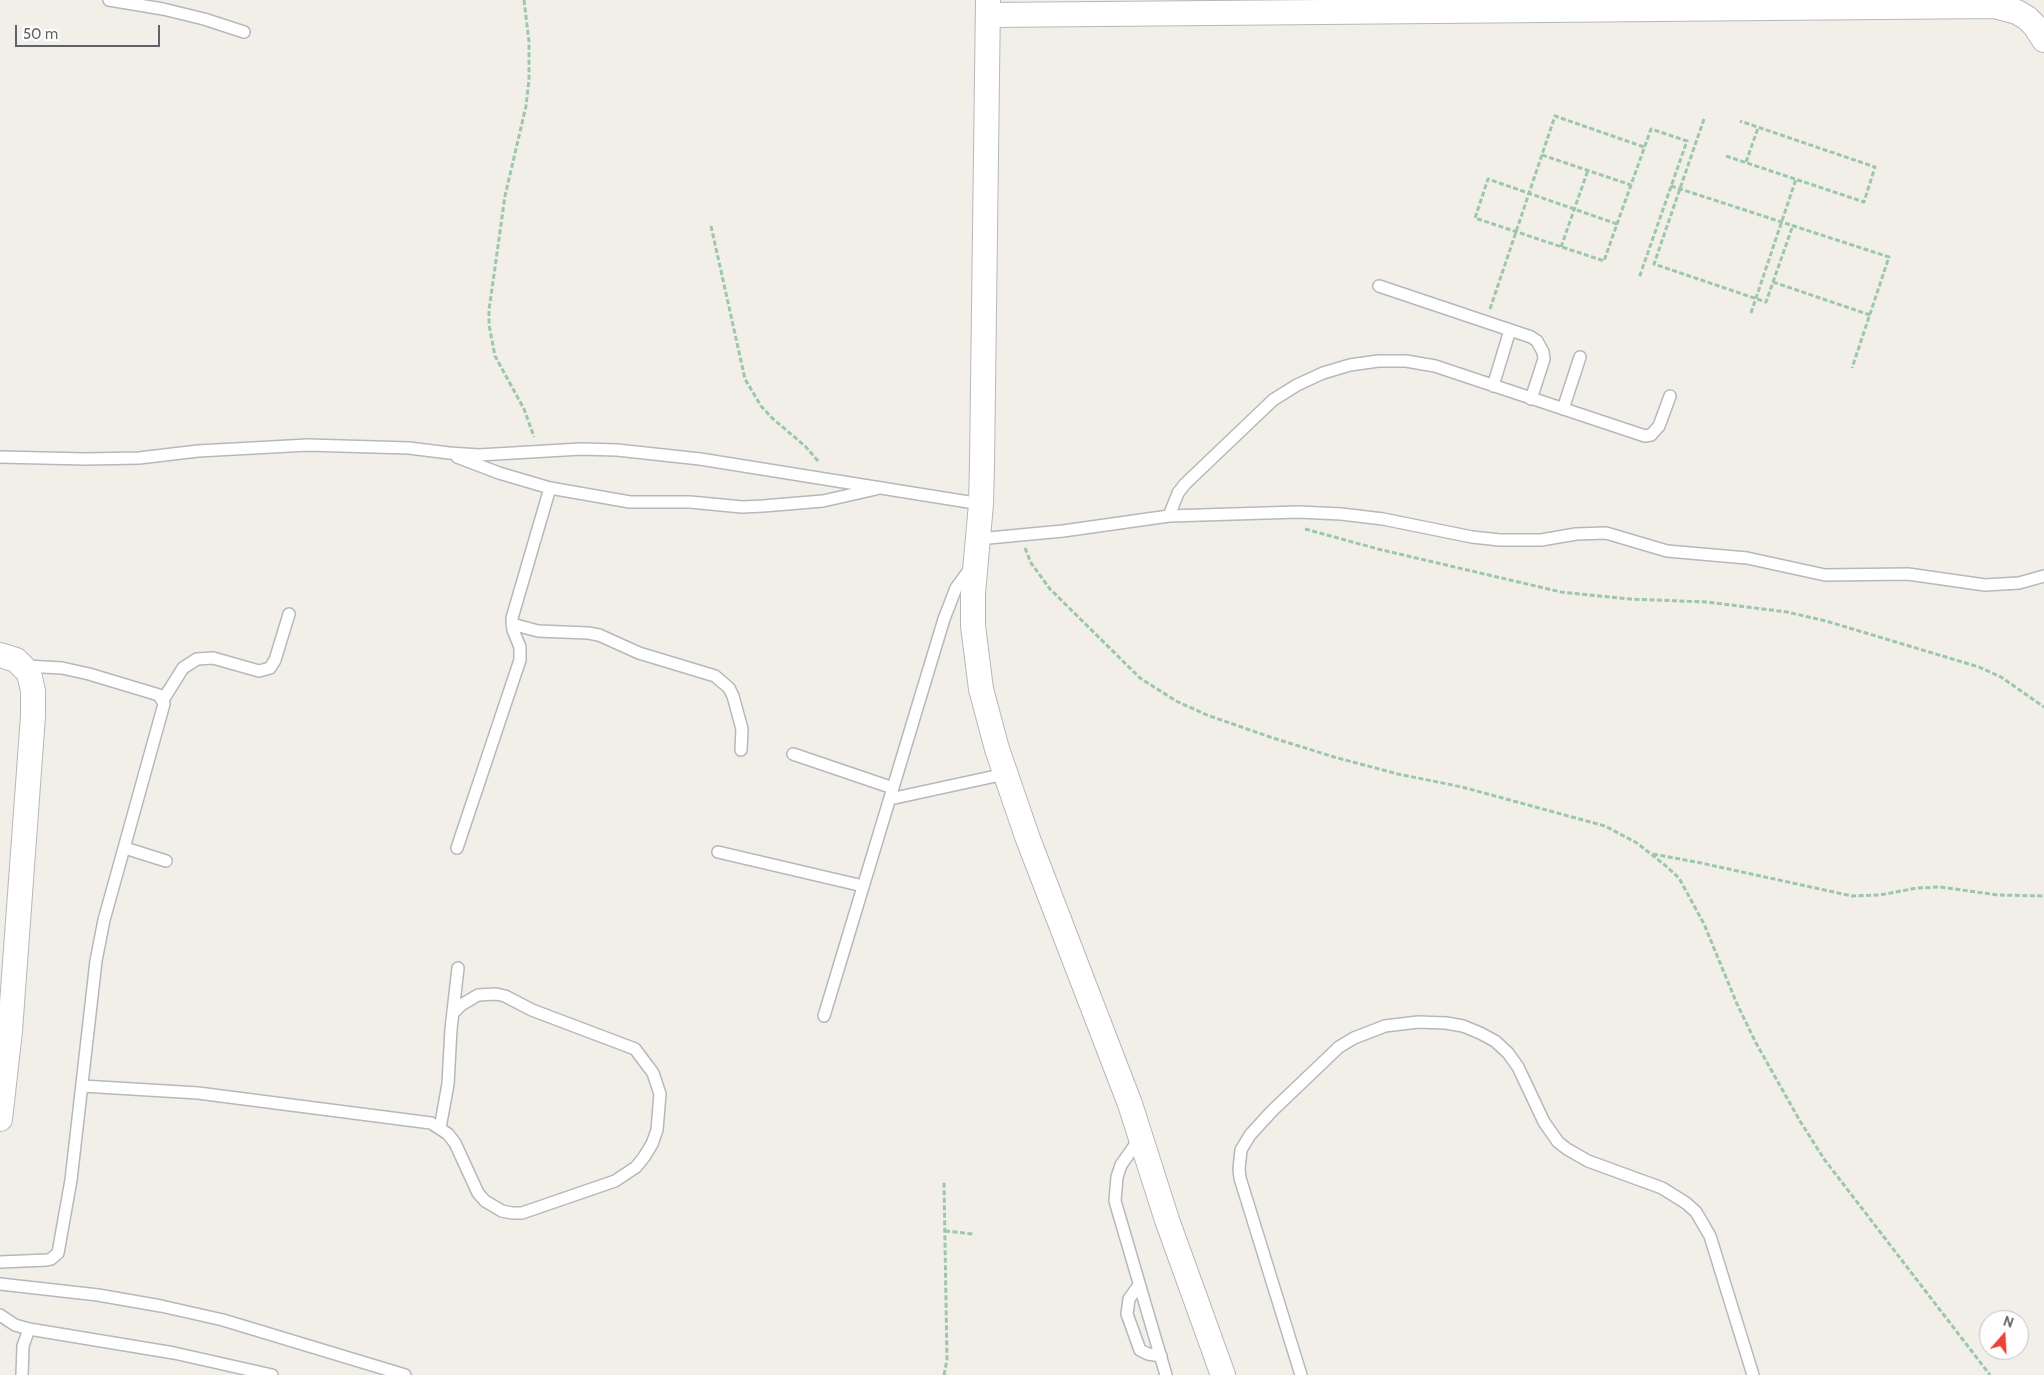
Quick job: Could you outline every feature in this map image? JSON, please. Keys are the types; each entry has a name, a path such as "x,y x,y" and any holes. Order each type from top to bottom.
{"street":[{"path":"1223,1375 1167,1220 1130,1104 1061,928 1005,774 988,719 976,658 973,592 981,504 990,5 1994,6 2006,8 2026,18 2035,26 2044,40"},
{"path":"0,655 16,660 23,666 32,682 33,716 10,1031 0,1119"}],"lane":[{"path":"109,0 163,8 244,32"},
{"path":"1379,286 1510,330 1537,341 1543,352 1542,366 1531,399"},
{"path":"1493,386 1510,330"},
{"path":"1563,409 1580,357"},
{"path":"1169,516 1176,498 1185,484 1273,400 1297,385 1323,373 1350,365 1378,361 1406,361 1435,366 1645,436 1651,435 1659,426 1670,396"},
{"path":"0,457 139,458 208,450 308,445 409,448 479,455 581,450 659,453 981,504"},
{"path":"449,453 498,473 550,488 630,502 690,502 742,506 823,500 882,488"},
{"path":"457,848 520,660 520,647 512,624 550,488"},
{"path":"824,1016 949,603 977,550 1021,536 1169,516 1298,512 1341,514 1383,519 1472,537 1500,540 1534,540 1576,534 1606,533 1667,551 1747,558 1825,575 1908,574 1992,585 2019,583 2044,576"},
{"path":"0,1262 47,1260 58,1253 71,1180 96,960 104,920 163,707 163,700 183,668 196,659 213,658 259,671 270,668 275,660 289,614"},
{"path":"512,624 538,631 599,635 638,653 714,676 729,688 733,696 742,729 741,750"},
{"path":"23,666 48,666 76,671 159,695 163,700"},
{"path":"793,754 891,794 1005,774"},
{"path":"125,848 166,861"},
{"path":"718,852 863,886"},
{"path":"440,1128 448,1084 458,968"},
{"path":"83,1086 255,1099 421,1121 440,1128 455,1142 478,1193 485,1201 502,1211 517,1213 604,1185 626,1174 644,1157 652,1144 659,1116 660,1094 648,1064 635,1049 532,1010 506,996 496,994 478,996 461,1005 453,1013"},
{"path":"1301,1375 1240,1178 1238,1169 1241,1150 1250,1134 1339,1046 1361,1034 1385,1026 1418,1022 1463,1026 1495,1042 1508,1053 1518,1067 1544,1122 1558,1142 1588,1161 1662,1188 1686,1203 1696,1212 1710,1236 1753,1375"},
{"path":"1140,1137 1121,1165 1117,1177 1115,1201 1166,1375"},
{"path":"0,1284 161,1306 268,1332 405,1375"},
{"path":"1140,1286 1129,1299 1127,1314 1140,1350 1148,1354 1161,1356"},
{"path":"0,1315 15,1325 29,1329 174,1353 272,1375"},
{"path":"22,1375 23,1346 29,1329"}],"path":[{"path":"524,0 529,42 529,80 526,106 505,196 489,310 489,326 495,356 524,409 538,452"},
{"path":"1486,322 1556,116 1644,147"},
{"path":"1704,119 1654,264 1766,302 1793,225"},
{"path":"1726,156 1864,202 1875,167 1740,121"},
{"path":"1617,224 1488,179 1475,218 1604,261 1651,128 1687,142 1639,278"},
{"path":"1746,162 1758,128"},
{"path":"1542,155 1631,185"},
{"path":"1561,247 1588,170"},
{"path":"1751,313 1796,180"},
{"path":"1671,186 1888,256 1852,368"},
{"path":"711,226 745,379 761,406 805,446 822,467 828,479"},
{"path":"1773,282 1870,315"},
{"path":"1297,527 1378,549 1561,592 1629,599 1707,602 1787,612 1826,621 1979,667 2001,677 2044,707"},
{"path":"1021,536 1032,562 1050,589 1140,678 1176,701 1216,718 1334,757 1462,787 1605,826 1637,843 1652,854 1679,878 1704,924 1737,1004 1756,1043 1777,1082 1824,1159 1990,1375"},
{"path":"1652,854 1701,862 1852,896 1880,895 1917,888 1940,887 1998,895 2044,896"},
{"path":"944,1182 947,1360 944,1375"},
{"path":"945,1231 973,1234"}]}
